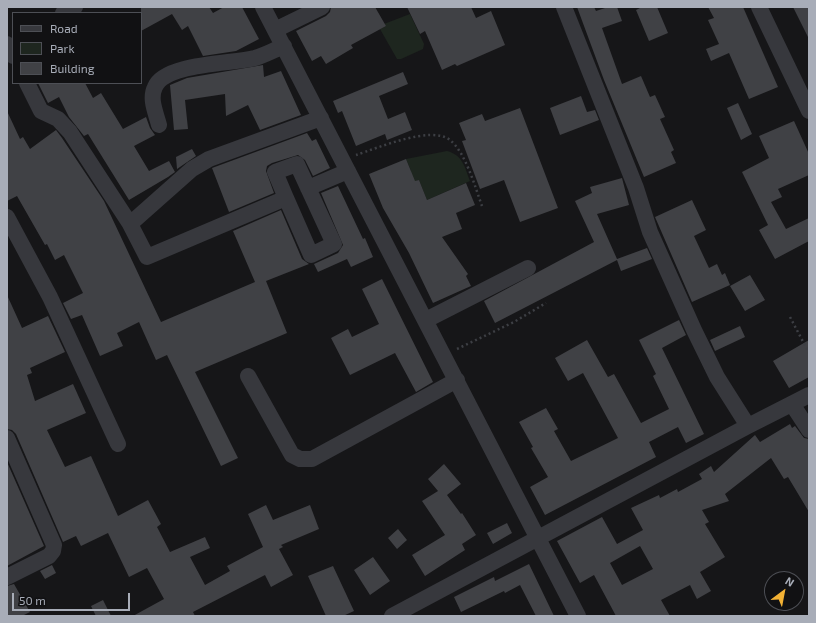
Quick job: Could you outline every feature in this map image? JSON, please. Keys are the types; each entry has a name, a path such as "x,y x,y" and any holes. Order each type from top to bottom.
{"street":[{"path":"65,12 75,7"},
{"path":"263,7 578,616"},
{"path":"275,30 322,7"},
{"path":"564,7 636,188 650,232 710,364 748,426"},
{"path":"759,7 809,111"},
{"path":"7,44 12,54"},
{"path":"159,125 152,98 155,86 169,74 192,68 255,58 284,46"},
{"path":"27,84 41,112 58,119 70,132 130,224 147,257 286,198"},
{"path":"130,224 192,169 209,159 321,118"},
{"path":"296,164 334,244 311,255 286,198 275,172 296,164"},
{"path":"308,188 345,165"},
{"path":"7,217 50,297 118,444"},
{"path":"426,320 528,268"},
{"path":"248,376 292,455 300,459 312,459 457,380"},
{"path":"392,616 809,395"},
{"path":"792,404 809,430"},
{"path":"7,438 54,545 53,551 49,556 7,577"}],"path":[{"path":"345,165 426,134 439,134 450,140 463,158 482,206"},
{"path":"444,355 514,322 546,303"},
{"path":"790,317 809,353"}],"green space":[{"path":"410,14 424,44 423,49 401,59 397,59 380,29 386,26 384,24"},
{"path":"447,151 460,159 465,167 470,181 427,200 419,180 411,183 411,171 406,159"}],"building":[{"path":"141,7 209,7 213,13 224,7 242,7 259,39 236,51 203,56 188,26 182,30 172,14 142,30"},
{"path":"331,7 375,7 386,26 351,45 353,48 326,64 321,56 312,61 296,31 326,16 330,12"},
{"path":"407,7 471,7 476,18 491,11 505,45 457,66 455,64 442,70 425,31 420,34"},
{"path":"577,7 594,7 596,11 608,7 617,7 622,21 602,28 622,84 641,76 650,97 655,95 665,117 660,119 674,150 671,152 676,163 644,177 604,80"},
{"path":"642,7 657,7 668,33 649,41 636,10"},
{"path":"708,7 743,7 778,87 749,99 729,53 711,61 706,49 719,44 708,20 714,18"},
{"path":"793,7 809,7 809,39"},
{"path":"263,65 264,77 281,71 301,115 260,130 248,105 226,116 225,94 185,100 188,129 174,130 170,85 187,78"},
{"path":"403,72 408,84 379,96 388,119 405,112 412,130 387,140 385,134 356,146 342,111 338,113 333,101"},
{"path":"38,84 86,84 93,98 101,93 123,129 146,117 150,128 155,135 134,146 149,171 169,161 175,172 129,200 88,134 84,136 69,117 59,97 48,103"},
{"path":"581,96 587,112 595,110 599,120 560,135 550,108"},
{"path":"738,103 752,134 741,140 727,108"},
{"path":"520,108 558,208 520,222 504,180 480,189 462,141 466,140 459,123 482,114 485,121"},
{"path":"7,111 20,139 23,137 30,149 56,130 62,138 104,201 161,322 255,282 233,231 281,210 302,259 309,264 266,281 287,333 195,372 238,458 221,466 167,355 156,360 139,322 117,333 123,346 100,356 82,315 71,319 63,303 83,293 64,255 55,260 47,244 45,245 17,196 7,201"},
{"path":"794,121 809,154 809,175 778,189 782,197 771,202 786,229 809,218 809,241 775,259 759,230 768,225 742,172 769,158 759,136"},
{"path":"307,133 312,141 316,139 330,168 313,176 305,160 298,155 272,163 267,166 266,171 274,193 229,212 212,168"},
{"path":"192,149 196,156 177,169 176,157"},
{"path":"406,159 415,181 419,180 427,200 466,183 475,205 456,213 462,229 442,237 468,274 466,276 471,286 433,303 409,253 383,208 369,174"},
{"path":"622,178 629,205 597,214 617,259 647,248 652,259 621,271 617,260 495,323 484,301 594,242 575,201 592,193 590,187"},
{"path":"338,186 363,239 365,238 373,257 351,267 347,259 318,272 314,264 338,253 343,245 321,193"},
{"path":"692,200 706,230 694,236 709,268 717,264 722,275 725,273 730,285 692,302 655,217"},
{"path":"750,275 765,300 745,311 730,286"},
{"path":"382,279 433,382 416,392 395,353 350,375 331,338 348,329 352,337 379,324 362,289"},
{"path":"7,295 22,328 48,316 65,352 30,368 32,373 27,375 35,401 73,384 86,413 47,430 65,467 91,456 118,516 148,500 161,524 157,527 170,552 205,537 210,548 190,557 205,585 230,571 227,566 263,547 248,514 266,505 273,520 310,505 319,529 281,545 283,547 279,549 293,575 271,587 265,575 193,612 195,616 133,616 164,599 147,568 129,577 108,533 81,546 76,536 63,542 16,434 12,430 7,429"},
{"path":"679,320 686,335 662,348 704,434 686,443 678,427 649,442 656,457 545,515 530,487 548,477 531,448 533,447 519,422 546,408 558,429 554,431 571,461 618,438 583,373 568,381 555,358 587,340 608,377 614,374 641,423 669,409 653,376 656,374 639,340"},
{"path":"740,326 745,337 715,351 710,340"},
{"path":"809,340 809,377 789,388 773,361"},
{"path":"790,424 792,428 795,426 804,438 809,439 809,512 788,477 784,479 771,458 725,494 729,501 702,510 709,522 705,524 725,557 700,572 711,591 697,599 690,585 661,600 670,616 616,616 594,575 580,583 557,541 602,517 617,544 643,530 631,508 659,495 660,498 677,489 678,492 702,479 699,474 711,466 714,472 755,435 760,442","holes":["640,546 653,569 622,585 610,563"]},
{"path":"7,462 44,546 7,566"},
{"path":"444,464 461,484 447,495 461,514 462,513 476,535 462,544 465,550 425,576 412,555 445,535 422,501 438,491 428,479"},
{"path":"507,523 512,533 493,544 487,533"},
{"path":"398,529 407,540 397,549 388,538"},
{"path":"373,557 390,581 370,595 354,570"},
{"path":"529,564 554,616 536,616 520,585 505,593 504,591 461,612 454,597 494,577 495,581"},
{"path":"52,565 56,573 45,579 40,571"},
{"path":"333,566 354,611 343,616 326,616 308,576"},
{"path":"14,584 30,612 22,616 7,616 7,586"},
{"path":"103,600 111,616 96,616 91,606"}]}
